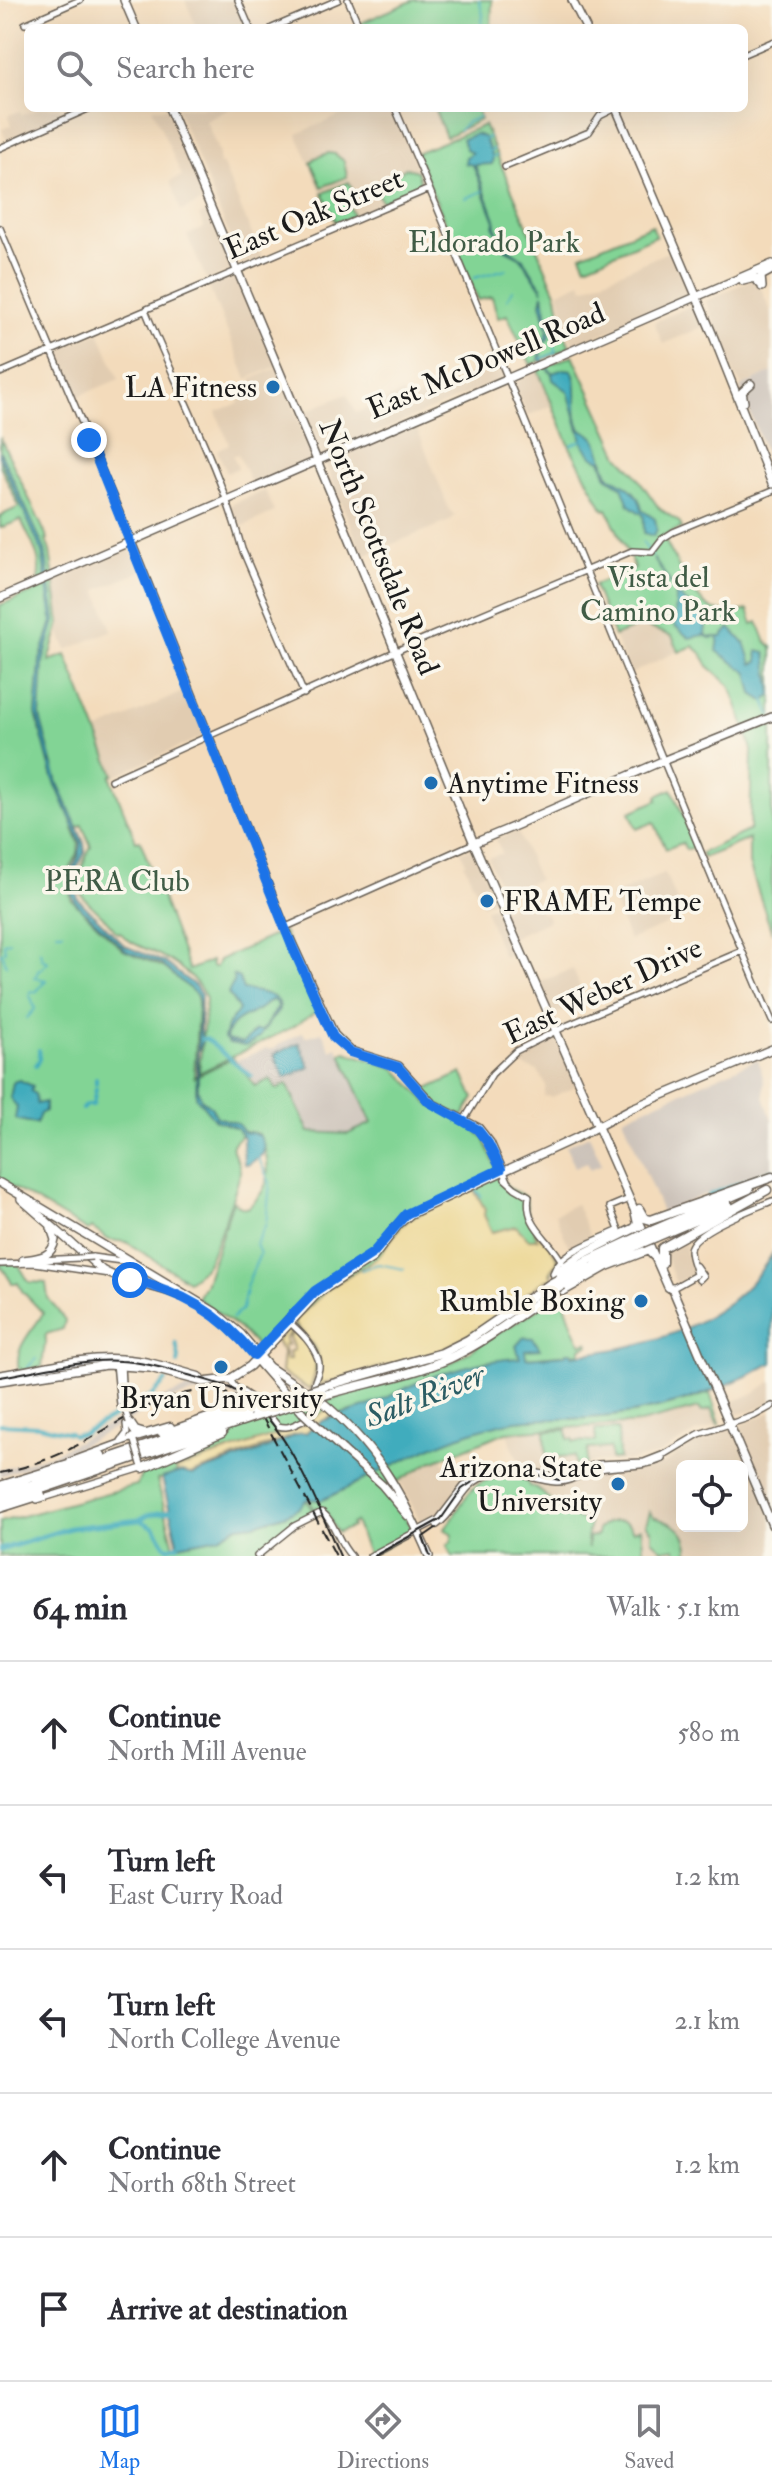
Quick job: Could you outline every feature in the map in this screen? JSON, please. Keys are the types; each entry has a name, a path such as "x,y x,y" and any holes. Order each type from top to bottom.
{"highway":[{"path":"638,1209 648,1220 661,1217 772,1178"},
{"path":"142,1466 292,1396 430,1366 458,1354 483,1340 589,1260 772,1178"},
{"path":"648,1235 770,1189"},
{"path":"662,1263 661,1249 770,1189"},
{"path":"629,1232 638,1224 638,1209"},
{"path":"635,1254 644,1248 653,1223 661,1217"},
{"path":"557,1286 581,1255 629,1232 637,1230 663,1244 675,1241"},
{"path":"0,1493 251,1414 284,1408 328,1390 442,1353 468,1340 517,1306 557,1286 635,1254 648,1250 654,1256"},
{"path":"132,1438 222,1413 251,1414"},
{"path":"0,1486 57,1470 222,1413"},
{"path":"0,1501 107,1467 251,1414"},
{"path":"127,1423 137,1433 150,1433"},
{"path":"0,1508 46,1494 107,1467"}],"main road":[{"path":"126,0 136,24"},
{"path":"572,0 582,24"},
{"name":"North Scottsdale Road","path":"174,112 476,842 632,1198"},
{"path":"620,112 772,474"},
{"path":"743,281 755,278 761,285 761,276 772,267"},
{"name":"East McDowell Road","path":"0,600 772,267"},
{"name":"East McDowell Road","path":"700,297 772,267"},
{"path":"700,297 772,484"},
{"path":"735,381 741,386 751,384 742,392 744,402"},
{"name":"East McDowell Road","path":"0,600 49,580"},
{"path":"476,842 771,716"},
{"path":"600,1125 602,1120 772,1051"},
{"path":"119,1362 203,1382 230,1379 257,1356 325,1283 373,1253 397,1222 410,1211 772,1051"},
{"name":"North Scottsdale Road","path":"600,1125 734,1439"},
{"path":"0,1183 42,1212 65,1222 225,1319 302,1412 390,1493 418,1533"},
{"path":"23,1260 44,1257 53,1249 55,1237 42,1212"},
{"path":"61,1235 65,1222"},
{"path":"47,1223 88,1260 109,1274 172,1289"},
{"name":"North Scottsdale Road","path":"648,1235 672,1285 671,1289"},
{"path":"0,1378 143,1361 210,1378 234,1372 257,1356"},
{"path":"257,1356 341,1418 364,1440 400,1491 428,1556"},
{"path":"734,1439 772,1525"},
{"path":"734,1439 772,1534"}],"street":[{"path":"25,24 80,0"},
{"path":"238,0 248,24"},
{"path":"281,24 338,0"},
{"path":"289,24 346,0 358,24"},
{"path":"748,52 772,42"},
{"path":"0,148 81,112"},
{"path":"397,112 510,379 663,762 772,1021"},
{"path":"505,167 590,131 600,116 609,112"},
{"name":"East Oak Street","path":"0,373 429,189"},
{"path":"0,228 133,544 327,1024 340,1045 350,1052 398,1067 429,1102 464,1119 487,1136 508,1181 529,1196 531,1222 555,1249 562,1262"},
{"path":"146,311 304,694"},
{"path":"111,780 398,651 632,551 652,552 663,538 772,491"},
{"path":"286,927 476,842"},
{"name":"East Weber Drive","path":"464,1119 488,1079 516,1051 742,951"},
{"path":"557,1286 553,1272 581,1248 618,1231 610,1207 632,1198"},
{"path":"671,1289 698,1276 690,1249 698,1237 729,1219 772,1201"},
{"path":"0,1262 92,1257 116,1259 141,1267"},
{"path":"0,1262 35,1263 109,1274"},
{"path":"230,1379 233,1385 258,1402 280,1427 287,1428 309,1417 313,1410 313,1386 319,1363 306,1337 288,1321"},
{"path":"0,1508 34,1501 142,1466 121,1404 119,1362"},
{"path":"505,1471 561,1482 597,1470 645,1465 772,1408"},
{"path":"0,1486 33,1476 124,1438 127,1423"},
{"path":"374,1556 392,1550 442,1516 459,1491 472,1479 495,1469 519,1468 556,1477 597,1464 644,1462 699,1434 728,1426"},
{"path":"107,1446 132,1438"},
{"path":"374,1556 445,1519 463,1493 478,1479 519,1468"},
{"path":"519,1468 525,1474"},
{"path":"260,1556 296,1527 322,1515 348,1556"},
{"path":"392,1550 399,1542"}],"shaded area":[{"path":"185,0 235,0 245,24 195,24"},
{"path":"20,111 22,115 29,112 61,112 63,117 7,142 2,129 12,125 8,115"},
{"path":"154,112 169,112 206,200 181,211 170,181 182,176"},
{"path":"179,112 223,112 206,121 219,153 219,164 222,163 262,258 242,266"},
{"path":"349,112 394,112 426,187 335,226 297,134"},
{"path":"211,211 235,269 207,281 187,235 204,228 199,216"},
{"path":"675,249 694,294 574,346 559,292 581,282 584,288"},
{"path":"236,273 277,366 247,379 208,285"},
{"path":"756,277 772,314 772,372 742,385 735,376 706,301"},
{"path":"697,303 707,325 663,344 654,322"},
{"path":"99,332 119,379 74,398 55,352"},
{"path":"496,351 507,377 322,456 304,412 347,394 356,413 402,393 407,402 488,367 484,356"},
{"path":"277,368 315,459 253,487 238,454 233,456 238,468 227,473 217,450 229,444 216,412 239,403 238,398 255,391 251,379"},
{"path":"538,370 553,405 527,416 514,383"},
{"path":"772,372 772,470 740,387"},
{"path":"415,423 449,509 455,516 363,556 325,463"},
{"path":"265,490 274,512 239,528 230,505"},
{"path":"130,549 142,571 97,590 112,630 67,650 58,630 60,623 55,581"},
{"path":"642,625 672,637 678,651 630,674 614,636"},
{"path":"189,689 206,735 114,776 97,731"},
{"path":"517,830 538,879 503,894 488,858 502,853 496,839"},
{"path":"472,847 496,898 483,905 461,852"},
{"path":"665,873 684,917 629,940 611,896"},
{"path":"534,896 541,913 546,914 549,921 512,937 518,951 503,957 485,909 495,905 500,911"},
{"path":"573,969 586,1002 554,1015 540,982"},
{"path":"303,1032 305,1037 322,1032 331,1050 337,1047 372,1123 348,1134 309,1132 287,1084 276,1089 255,1086 251,1077 233,1062 267,1048 269,1050"},
{"path":"553,1034 579,1085 552,1097 544,1096 546,1085 538,1071 521,1065 516,1051"},
{"path":"758,1059 764,1081 764,1097 772,1120 772,1167 662,1212 623,1118"},
{"path":"589,1135 602,1164 590,1169 587,1162 575,1167 566,1146"},
{"path":"576,1204 591,1238 570,1249 555,1214"},
{"path":"686,1243 686,1253 694,1274 676,1283 664,1253"},
{"path":"772,1381 772,1400 769,1403 753,1411 733,1415 730,1403"},
{"path":"194,1387 216,1387 234,1393 250,1403 270,1424 267,1427 251,1408 233,1396 217,1392 216,1397 210,1396 210,1392 192,1394 167,1401 61,1456 0,1476 0,1470 50,1455 161,1398"},
{"path":"711,1408 718,1425 695,1433 657,1455 629,1461 595,1462 562,1473 547,1473 521,1466 506,1432 640,1423"},
{"name":"Arizona State University","path":"772,1412 772,1556 559,1556 526,1478 547,1485 596,1472 663,1464 696,1443"},
{"path":"441,1457 450,1471 469,1464 474,1475 459,1486 440,1515 422,1526 400,1481"}],"green space":[{"path":"414,0 492,0 491,24 361,23"},
{"path":"436,112 478,112 480,120 446,137"},
{"name":"Eldorado Park","path":"484,125 557,295 563,330 570,347 531,365 507,315 498,318 492,297 478,300 416,153"},
{"path":"328,153 344,161 347,177 322,187 311,163"},
{"path":"406,168 417,171 421,184 382,201 376,192 377,183"},
{"path":"349,182 354,194 346,198 353,216 336,223 323,193"},
{"path":"652,225 656,236 586,266 581,255"},
{"name":"Vista del Camino Park","path":"573,355 619,456 659,508 679,522 682,528 663,536 692,589 715,610 748,610 753,624 758,622 765,640 772,647 772,933 749,864 749,839 703,858 701,853 750,830 752,750 730,685 708,666 693,646 679,652 672,636 642,625 614,636 594,585 635,568 607,509 604,510 570,447 538,370"},
{"name":"PERA Club","path":"0,437 48,539 60,623 49,661 66,655 114,775 111,776 112,781 136,841 140,840 189,970 211,961 212,967 216,967 219,960 283,931 319,1010 291,1028 199,1073 206,999 184,971 117,933 82,896 79,878 91,846 82,825 73,829 79,843 78,853 68,874 71,899 123,950 165,968 196,994 194,1077 233,1058 255,1086 271,1079 276,1089 287,1084 309,1132 348,1134 372,1123 341,1054 346,1052 395,1068 429,1104 471,1126 484,1138 499,1175 509,1188 526,1197 533,1225 560,1261 552,1269 551,1275 473,1332 320,1384 309,1339 286,1318 258,1348 240,1329 197,1298 205,1285 233,1201 248,1208 266,1183 266,1155 257,1133 245,1132 234,1143 232,1148 240,1172 236,1188 209,1259 188,1281 126,1242 109,1240 92,1228 88,1231 0,1180 0,605 39,590 39,564 21,520 0,528 0,516 19,507 0,465"},
{"path":"672,789 696,846 686,850 682,843 666,849 654,822 637,829 630,812 658,800 657,796"},
{"path":"462,1073 474,1098 463,1116 438,1105 423,1091"},
{"path":"17,1262 29,1282 46,1283 48,1298 65,1320 63,1329 46,1334 42,1367 19,1371 21,1347 43,1313 18,1283 12,1283 0,1264"},
{"path":"560,1295 579,1339 582,1344 588,1342 589,1345 581,1348 581,1353 484,1362 334,1416 306,1433 193,1475 181,1472 157,1480 174,1546 218,1537 238,1526 287,1514 299,1508 306,1499 314,1513 278,1534 254,1556 0,1556 0,1522 137,1485 143,1470 259,1420 452,1362"},
{"path":"710,1393 718,1425 711,1409 702,1412 699,1408 640,1423 506,1432 431,1462 397,1482 394,1477 391,1478 394,1489 389,1494 413,1530 369,1556 355,1522 351,1524 352,1527 337,1533 327,1513 316,1513 309,1499 322,1500 411,1456 480,1429 525,1420 621,1415"},
{"path":"618,1429 619,1459 611,1460 610,1448 588,1449 586,1464 576,1468 575,1456 555,1457 555,1472 547,1473 545,1431 567,1430 568,1439 573,1439 573,1442 596,1441 595,1430"},
{"path":"508,1475 526,1478 529,1486 539,1490 561,1511 590,1524 586,1539 588,1548 588,1537 597,1536 598,1529 607,1523 626,1523 633,1531 641,1528 644,1556 452,1556 447,1545 453,1534 444,1529 468,1493 483,1481"},
{"path":"650,1512 653,1517 674,1525 676,1532 681,1532 686,1540 688,1556 678,1556 675,1548 663,1550 652,1540 652,1531 646,1524"}],"sand":[{"path":"473,1188 485,1209 484,1215 492,1232 516,1226 528,1239 537,1239 534,1231 550,1245 558,1260 550,1272 552,1280 547,1279 473,1332 442,1350 319,1385 316,1381 320,1364 315,1348 293,1322 329,1288 379,1256 401,1226 411,1218"},
{"path":"289,1326 293,1329 285,1339 287,1345 283,1345 286,1360 290,1360 289,1352 294,1350 289,1337 296,1330 309,1344 315,1357 310,1390 281,1372 283,1354 276,1341"},
{"path":"327,1409 335,1415 306,1433 192,1474 177,1473 176,1469 285,1432"}],"water":[{"path":"476,134 484,137 493,157 492,164 475,165 495,219 497,232 507,248 523,259 543,291 520,257 506,250 494,227 495,221 473,165 465,163 466,157 472,153 466,149 462,139"},
{"path":"543,294 550,336 543,345 548,330 541,303"},
{"path":"543,346 541,358 552,373 572,370 581,430 594,437 609,476 630,489 638,498 642,510 655,519 657,529 654,536 644,533 643,515 629,505 622,487 607,477 601,460 593,457 583,444 568,391 553,380 539,358"},
{"path":"0,451 45,550 55,621 43,662 40,717 58,783 84,843 85,852 73,876 78,899 125,946 164,962 195,986 201,995 202,1040 198,1052 198,1090 201,1099 217,1117 237,1123 245,1133 260,1136 263,1154 248,1165 244,1164 243,1138 237,1128 215,1120 196,1097 197,995 161,964 126,951 76,903 72,893 70,877 81,844 53,778 36,714 40,660 52,621 42,552 0,458"},
{"path":"653,558 683,600 703,616 705,634 719,637 710,638 704,635 689,638 675,626 676,592"},
{"path":"730,628 746,645 752,664 758,662 757,651 766,653 772,695 764,701 753,694 748,673 717,651 719,637"},
{"path":"233,975 239,978 243,990 267,994 279,1003 277,1013 260,1035 245,1046 229,1043 226,1040 224,1038 227,1026 239,1010 228,993 234,981","holes":["272,1000 276,1002 278,1007 262,1031 255,1031 243,1043 226,1040 237,1021"]},
{"path":"299,1043 310,1067 285,1078 274,1054"},
{"path":"19,1080 33,1086 31,1091 37,1104 45,1102 45,1111 40,1114 36,1124 15,1119 17,1107 10,1098 13,1082"},
{"path":"772,1254 772,1363 750,1374 705,1394 635,1413 522,1420 478,1430 432,1447 322,1500 307,1499 287,1514 238,1526 219,1537 178,1545 162,1478 181,1472 193,1475 263,1450 306,1433 327,1419 374,1404 437,1375 478,1364 520,1358 516,1346 524,1337 533,1338 540,1349 525,1350 526,1358 566,1355 567,1352 573,1355 602,1352 659,1338 711,1315 734,1298 755,1278"}],"waterway":[{"path":"479,0 482,24"},
{"path":"459,130 479,117"},
{"path":"485,139 489,137"},
{"path":"490,151 494,149"},
{"path":"493,157 497,156"},
{"path":"466,198 483,191"},
{"path":"474,278 506,269"},
{"path":"507,299 513,290"},
{"path":"555,322 555,341"},
{"path":"541,359 555,353 555,343"},
{"path":"571,445 582,440"},
{"path":"643,542 648,551"},
{"path":"764,699 771,715"},
{"path":"57,932 63,932"},
{"path":"0,954 5,951 4,943 9,941"},
{"path":"40,951 42,959 48,962 41,969"},
{"path":"3,955 6,965"},
{"path":"30,994 31,991 36,992 46,980 35,978 39,969"},
{"path":"27,1018 35,1009 32,1000"},
{"path":"201,1039 206,1039 251,1076"},
{"path":"36,1065 40,1059 39,1050"},
{"path":"96,1078 96,1083"},
{"path":"82,1109 93,1105 96,1088"},
{"path":"232,1319 242,1309 247,1284 260,1254 256,1244 266,1224 270,1183 258,1157"},
{"path":"709,1195 772,1170"},
{"path":"475,1189 481,1196"},
{"path":"361,1270 378,1264 404,1269"},
{"path":"218,1329 227,1327"},
{"path":"176,1343 178,1363"},
{"path":"28,1367 36,1359"},
{"path":"73,1435 82,1434 152,1396 166,1381"},
{"path":"0,1424 39,1426 70,1433"},
{"name":"Salt River","path":"0,1550 70,1528 139,1520 148,1515 176,1510"},
{"path":"140,1520 155,1528 167,1548 178,1545"}],"tram line":[{"path":"0,1377 75,1363 121,1361 166,1369 236,1391 258,1407 283,1439 305,1477 340,1556"},
{"path":"374,1556 441,1519 462,1489 486,1473 516,1469 559,1480 597,1466"},
{"path":"430,1556 423,1537 436,1528"}],"railway":[{"path":"0,1473 62,1453 168,1398 194,1392 219,1392 243,1401 264,1420 336,1556"}],"place":[{"name":"LA Fitness","path":"273,387"},
{"name":"Anytime Fitness","path":"431,783"},
{"name":"FRAME Tempe","path":"487,901"},
{"name":"Rumble Boxing","path":"641,1301"},
{"name":"Bryan University","path":"221,1367"},
{"name":"Arizona State University","path":"618,1484"}],"route":[{"path":"89,440 292,946 333,1037 350,1052 398,1067 429,1102 471,1124 485,1137 501,1169 406,1214 373,1253 315,1291 254,1355 230,1328 189,1299 130,1280"}]}
